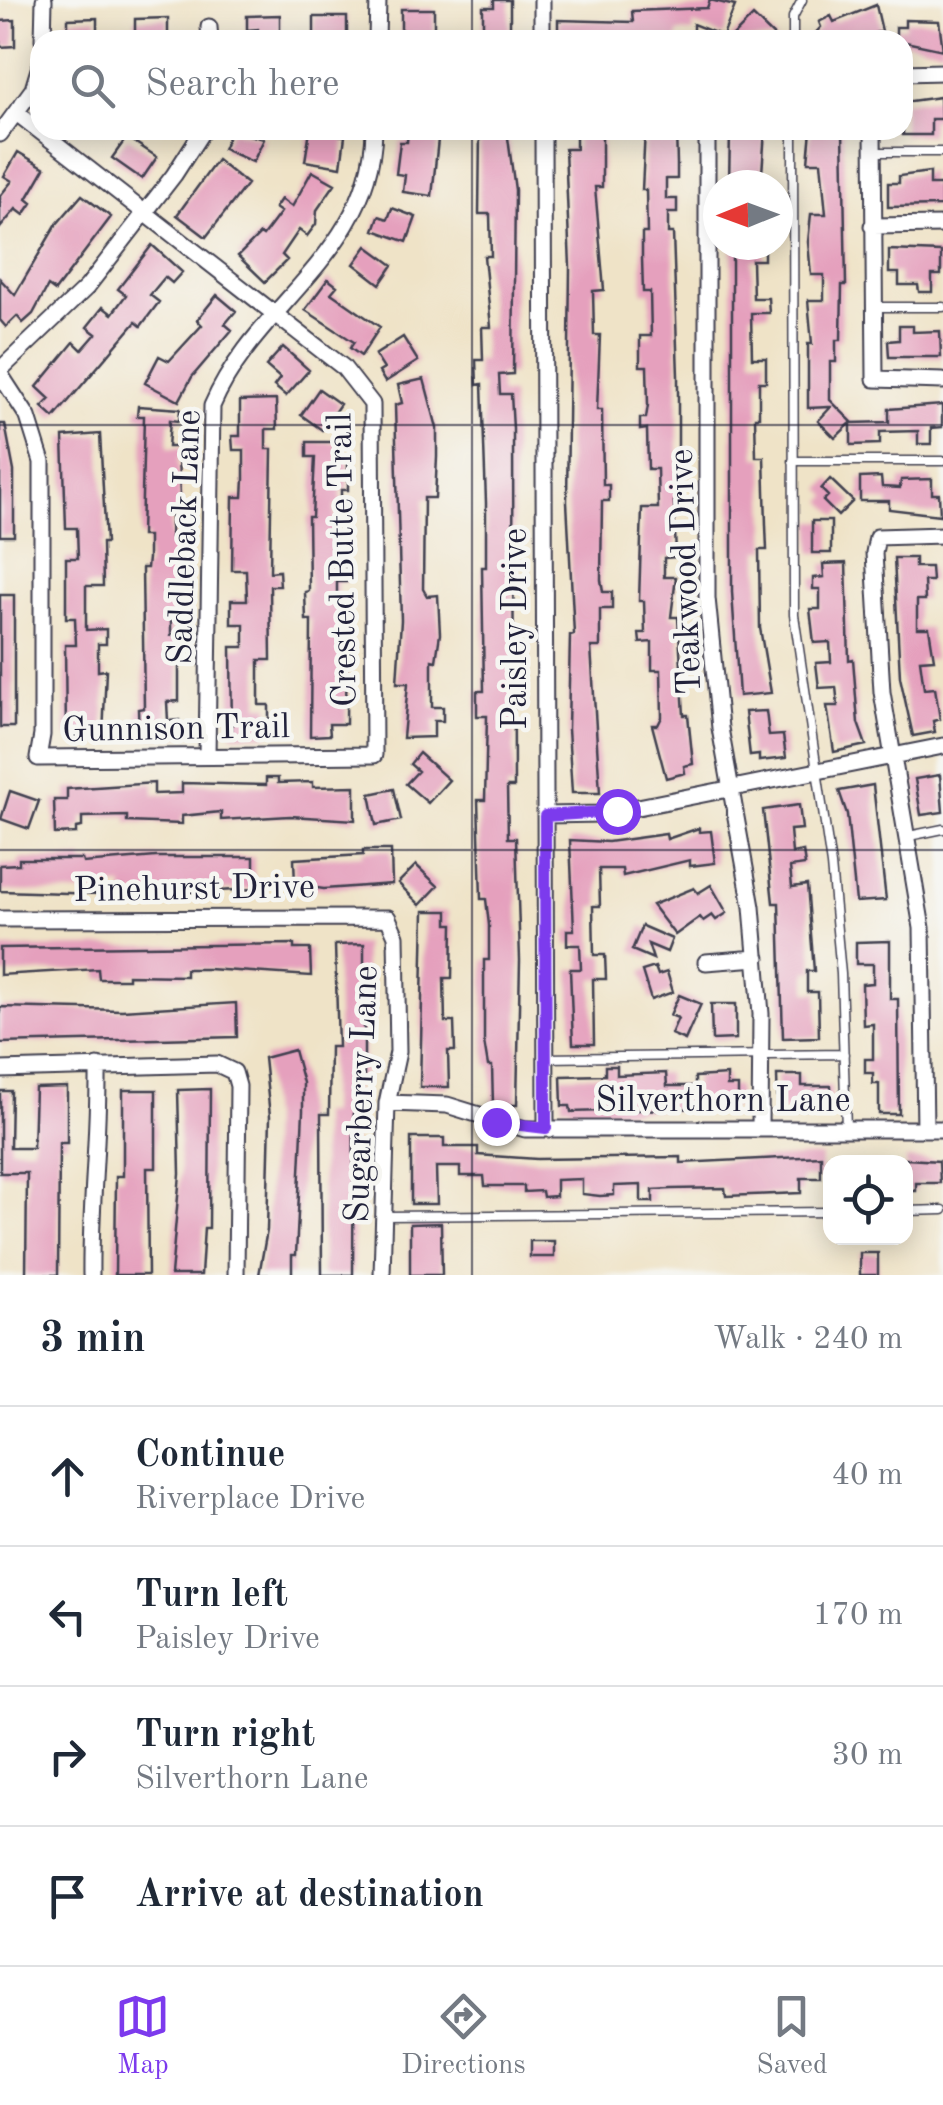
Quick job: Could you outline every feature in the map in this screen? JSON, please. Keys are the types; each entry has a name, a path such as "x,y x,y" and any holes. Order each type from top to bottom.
{"street":[{"path":"43,30 44,0"},
{"path":"377,30 378,0"},
{"path":"542,0 542,30"},
{"path":"913,73 943,72"},
{"path":"0,134 18,114 30,88"},
{"name":"Crested Butte Trail","path":"18,114 30,123"},
{"name":"Crested Butte Trail","path":"51,140 274,318 343,367 372,404 374,755"},
{"path":"0,372 86,288 145,214 195,140"},
{"name":"Saddleback Lane","path":"207,756 212,406 228,374 354,218 371,170 373,140"},
{"name":"Paisley Drive","path":"542,140 546,1128"},
{"name":"Teakwood Drive","path":"707,140 708,598 713,679 758,958 760,1128"},
{"path":"873,140 875,379 943,380"},
{"path":"872,226 943,225"},
{"name":"Gunnison Trail","path":"0,372 28,417 42,462 42,734 38,758 374,755"},
{"path":"926,1129 922,928 875,627 878,537 943,535"},
{"path":"545,816 603,814 943,746"},
{"name":"Pinehurst Drive","path":"0,918 388,918"},
{"name":"Sugarberry Lane","path":"382,1275 386,1103 398,1052 396,936 388,918"},
{"path":"706,962 758,958"},
{"path":"0,1070 217,1064 234,1072 238,1086 236,1275"},
{"path":"90,1275 90,1205 100,1138 98,1066"},
{"name":"Silverthorn Lane","path":"386,1103 447,1106 508,1127 943,1129"}],"lane":[{"path":"792,30 792,17 802,0"},
{"path":"793,140 794,615 830,865 846,1128"},
{"path":"873,152 943,152"},
{"path":"874,307 943,306"},
{"path":"793,461 943,461"},
{"path":"909,836 943,830"},
{"path":"546,1058 844,1054"},
{"path":"913,1211 943,1210"},
{"path":"386,1216 823,1212"}],"building":[{"path":"494,0 510,0 510,30 483,30 483,7 494,7"},
{"path":"710,0 735,6 725,30 708,30 693,24 693,30 558,30 558,20 633,22 632,11 707,8"},
{"path":"876,5 882,30 818,30 819,22 831,16 834,22"},
{"path":"401,9 434,9 434,30 401,30"},
{"path":"280,15 280,30 247,30 247,16"},
{"path":"753,16 768,30 739,30"},
{"path":"314,17 347,17 347,30 314,30"},
{"path":"97,18 97,30 68,30 68,19"},
{"path":"168,18 168,30 135,30 135,19"},
{"path":"15,20 15,46 0,47 0,21"},
{"path":"905,20 939,21 943,50 913,44 913,30 896,30 905,27"},
{"path":"940,97 941,119 931,119 931,135 913,135 913,101"},
{"path":"125,140 132,140 157,157 142,179 112,158"},
{"path":"227,140 264,140 253,162 223,149"},
{"path":"308,140 344,140 341,167 305,161"},
{"path":"438,140 432,196 403,192 405,175 396,174 400,142"},
{"path":"480,140 508,140 515,190 513,374 499,375 500,394 511,394 513,429 514,787 507,787 508,838 516,838 520,960 517,1105 493,1105 492,1066 488,1066 484,1042 484,960 489,960 489,925 486,899 481,899 478,800 485,800 487,716 477,716 477,691 484,691 482,567 486,567 486,503 482,384 477,385 476,360 483,360 482,327 491,327 484,256 491,256 490,214 479,214"},
{"path":"576,140 602,140 602,187 595,187 604,290 593,291 594,335 600,335 597,410 602,410 603,485 609,485 609,501 602,501 601,580 603,592 612,592 612,609 600,609 600,647 591,647 600,793 572,793 568,729 570,635 574,634 567,502 570,267 565,149 576,149"},
{"path":"644,140 676,140 677,179 666,179 666,199 677,199 677,213 668,213 668,233 673,233 678,502 674,502 676,557 664,558 664,577 676,577 671,617 678,617 684,715 688,715 693,764 684,766 685,773 666,778 652,725 658,725 662,717 661,670 652,670 652,642 640,643 639,633 645,633 644,601 639,601 642,508 658,508 657,469 648,469 647,429 640,430 640,418 646,418 648,405 647,366 640,366 640,336 651,336 650,292 643,292 642,233 647,233 646,190 642,190"},
{"path":"730,140 764,140 762,170 729,170"},
{"path":"810,140 843,140 846,285 842,285 841,340 836,340 836,362 830,362 830,400 852,422 835,438 818,421 831,407 808,408 808,344 812,344 808,300 824,300 824,275 811,275 808,242 811,214 826,214 821,162 808,162"},
{"path":"18,152 45,168 27,199 32,203 24,215 16,209 0,228 0,196 12,181 4,176"},
{"path":"217,160 247,184 206,237 177,215"},
{"path":"312,171 335,184 317,210 316,224 307,236 299,230 282,255 287,260 265,282 238,256 260,234 263,236 281,212 275,208 281,199 292,207"},
{"path":"930,172 930,185 941,185 941,206 888,207 888,183 899,183 899,176"},
{"path":"82,195 111,217 55,291 48,286 33,314 23,323 17,316 6,327 0,320 0,279 15,295 56,225"},
{"path":"392,208 416,217 407,242 374,230 379,216 388,219"},
{"path":"152,245 182,272 172,283 165,277 150,295 159,302 141,326 136,322 54,418 42,407 50,399 37,387 74,342 82,350 96,334 87,327 103,307 112,314 126,295 118,289"},
{"path":"367,246 393,265 380,284 354,264"},
{"path":"889,250 941,252 941,275 932,275 932,292 919,292 918,285 899,285 899,273 889,273"},
{"path":"732,260 752,260 753,298 768,298 769,313 751,313 752,358 766,358 766,382 759,382 759,417 755,417 756,457 764,457 767,550 759,550 760,628 771,693 739,696 732,592"},
{"path":"328,279 337,286 331,293 380,327 361,356 350,348 354,342 305,310"},
{"path":"217,295 236,311 225,324 232,330 192,377 179,401 145,383 159,356 169,361 202,325 197,320"},
{"path":"899,326 913,326 913,332 940,331 941,357 889,357 888,341 899,340"},
{"path":"403,337 418,361 385,382 379,372 384,369 375,355"},
{"path":"283,347 309,370 286,396 274,386 280,378 266,366"},
{"path":"424,379 437,428 437,457 435,498 424,498 423,589 427,596 438,595 440,634 436,661 432,660 432,707 443,707 443,721 434,721 434,737 403,738 408,683 397,683 401,620 395,405 402,403 398,385"},
{"path":"319,389 340,404 322,430 301,415"},
{"path":"276,400 277,429 266,429 266,449 272,449 270,572 279,571 280,586 270,586 271,660 259,660 259,705 269,705 269,735 232,735 231,647 244,647 244,624 231,624 231,600 247,600 246,570 232,570 233,497 243,497 244,450 233,450 232,436 240,436 240,401"},
{"path":"942,405 942,427 931,428 931,444 918,444 918,431 880,432 880,444 851,445 851,423 889,422 889,409"},
{"path":"138,406 180,409 179,421 170,420 168,447 183,447 183,459 178,459 181,512 171,512 171,537 181,537 181,610 171,610 171,635 179,634 179,701 167,702 168,721 179,720 179,737 139,737 138,709 144,708 142,568 147,568 148,536 141,536 144,416 137,416"},
{"path":"0,424 5,424 14,471 14,536 0,536"},
{"path":"100,434 106,543 102,543 103,586 86,586 86,630 106,629 106,644 98,644 98,671 106,670 103,736 66,736 65,645 76,645 75,618 66,618 66,558 78,558 77,528 66,528 63,437"},
{"path":"307,442 338,442 338,458 348,458 348,490 341,490 341,505 335,505 335,533 345,533 346,582 337,582 337,606 347,606 346,724 329,724 330,735 310,736 311,620 306,620 305,592 309,591 308,517 312,517 315,457 307,457"},
{"path":"881,477 882,487 900,488 901,480 932,479 932,494 939,494 940,515 889,509 889,501 860,501 860,478"},
{"path":"830,479 853,501 838,516 823,501 828,496 821,489"},
{"path":"812,521 831,521 831,553 812,553"},
{"path":"894,558 915,558 915,567 931,567 932,581 924,581 925,600 917,600 917,628 929,628 934,659 920,660 924,689 935,688 940,719 933,721 935,732 913,736 900,677"},
{"path":"846,563 849,660 853,659 858,723 866,745 834,752 827,706 838,706 836,687 819,688 816,663 831,662 830,642 814,643 810,609 820,609 820,589 813,589 813,578 824,577 823,564"},
{"path":"0,595 14,595 14,727 0,727"},
{"path":"766,711 769,736 783,735 786,758 759,761 759,755 750,756 745,712"},
{"path":"419,753 449,780 428,803 406,784 418,771 410,764"},
{"path":"940,775 943,812 921,815 915,779"},
{"path":"266,778 278,778 278,783 313,782 313,787 355,786 355,820 290,816 221,820 221,812 182,816 182,824 127,822 127,816 82,817 82,827 76,828 76,833 55,834 54,800 67,800 67,789 154,783 154,794 182,793 182,783 266,785"},
{"path":"873,785 886,900 856,902 847,814 839,791"},
{"path":"394,789 401,820 376,825 370,794"},
{"path":"10,791 39,801 29,829 1,819"},
{"path":"799,805 802,829 790,830 792,853 803,851 805,865 790,867 792,887 807,885 814,971 807,971 807,992 818,992 819,1037 783,1038 779,903 773,903 763,810"},
{"path":"699,828 699,832 711,831 715,863 690,866 690,860 623,876 622,869 599,869 600,906 593,906 594,955 605,955 606,979 593,979 594,1044 573,1044 570,969 581,969 580,945 567,945 567,930 574,930 570,840 608,842 666,834 667,839"},
{"path":"363,850 391,850 392,884 324,889 295,885 294,859 363,855"},
{"path":"156,857 254,857 254,889 123,896 123,886 100,887 100,894 0,891 0,865 19,864 19,859 82,859 83,863"},
{"path":"416,865 438,886 420,905 398,883"},
{"path":"711,885 727,913 716,920 712,915 703,921 700,917 675,935 652,905 694,888 698,893"},
{"path":"424,911 448,911 448,924 453,924 452,978 444,978 445,1022 454,1022 455,1051 448,1051 449,1087 420,1087"},
{"path":"642,926 672,939 667,952 648,944 653,959 632,950"},
{"path":"890,941 890,999 898,999 899,1114 879,1114 879,1084 873,1084 873,1073 865,1073 865,1059 873,1059 873,1024 863,1025 862,984 873,983 873,964 856,964 856,942"},
{"path":"294,944 294,949 310,949 311,976 208,969 186,969 186,976 128,975 128,979 99,979 98,969 0,975 0,948"},
{"path":"364,944 364,1076 354,1076 353,1275 322,1275 321,1114 329,1114 330,1047 338,1047 335,945"},
{"path":"655,967 658,975 667,972 673,992 651,1000 642,971"},
{"path":"679,995 701,1004 685,1040 671,1034 678,1018 670,1015"},
{"path":"236,1003 237,1037 0,1043 0,1007 122,1010"},
{"path":"711,1004 736,1004 736,1039 712,1040"},
{"path":"294,1050 303,1083 296,1255 292,1255 292,1275 259,1275 267,1230 270,1116 264,1058"},
{"path":"605,1066 617,1066 617,1075 666,1073 667,1086 695,1086 695,1077 727,1075 727,1086 738,1086 738,1107 571,1112 570,1106 562,1106 561,1076 605,1075"},
{"path":"777,1075 802,1075 802,1086 831,1086 832,1108 778,1111"},
{"path":"67,1087 67,1143 59,1143 58,1275 26,1275 27,1173 0,1173 0,1091 11,1091 10,1148 33,1148 35,1088"},
{"path":"210,1089 209,1228 204,1228 201,1275 171,1275 180,1174 178,1090"},
{"path":"123,1090 156,1090 156,1168 147,1168 148,1275 115,1275 116,1176 123,1176"},
{"path":"411,1138 444,1138 444,1147 478,1147 478,1155 537,1159 681,1157 681,1163 821,1156 821,1178 801,1178 801,1193 726,1196 725,1188 653,1190 653,1202 641,1202 641,1185 614,1186 614,1195 600,1196 582,1194 582,1179 556,1180 556,1196 543,1197 542,1191 524,1192 524,1186 485,1186 484,1176 460,1176 460,1167 436,1167 437,1204 411,1204"},
{"path":"913,1159 939,1161 940,1183 916,1183 916,1191"},
{"path":"441,1223 442,1275 410,1275 410,1224"},
{"path":"530,1241 554,1241 554,1257 530,1257"},
{"path":"860,1253 878,1253 878,1275 860,1275"}],"route":[{"path":"496,1122 508,1127 546,1128 545,816 617,811"}]}
